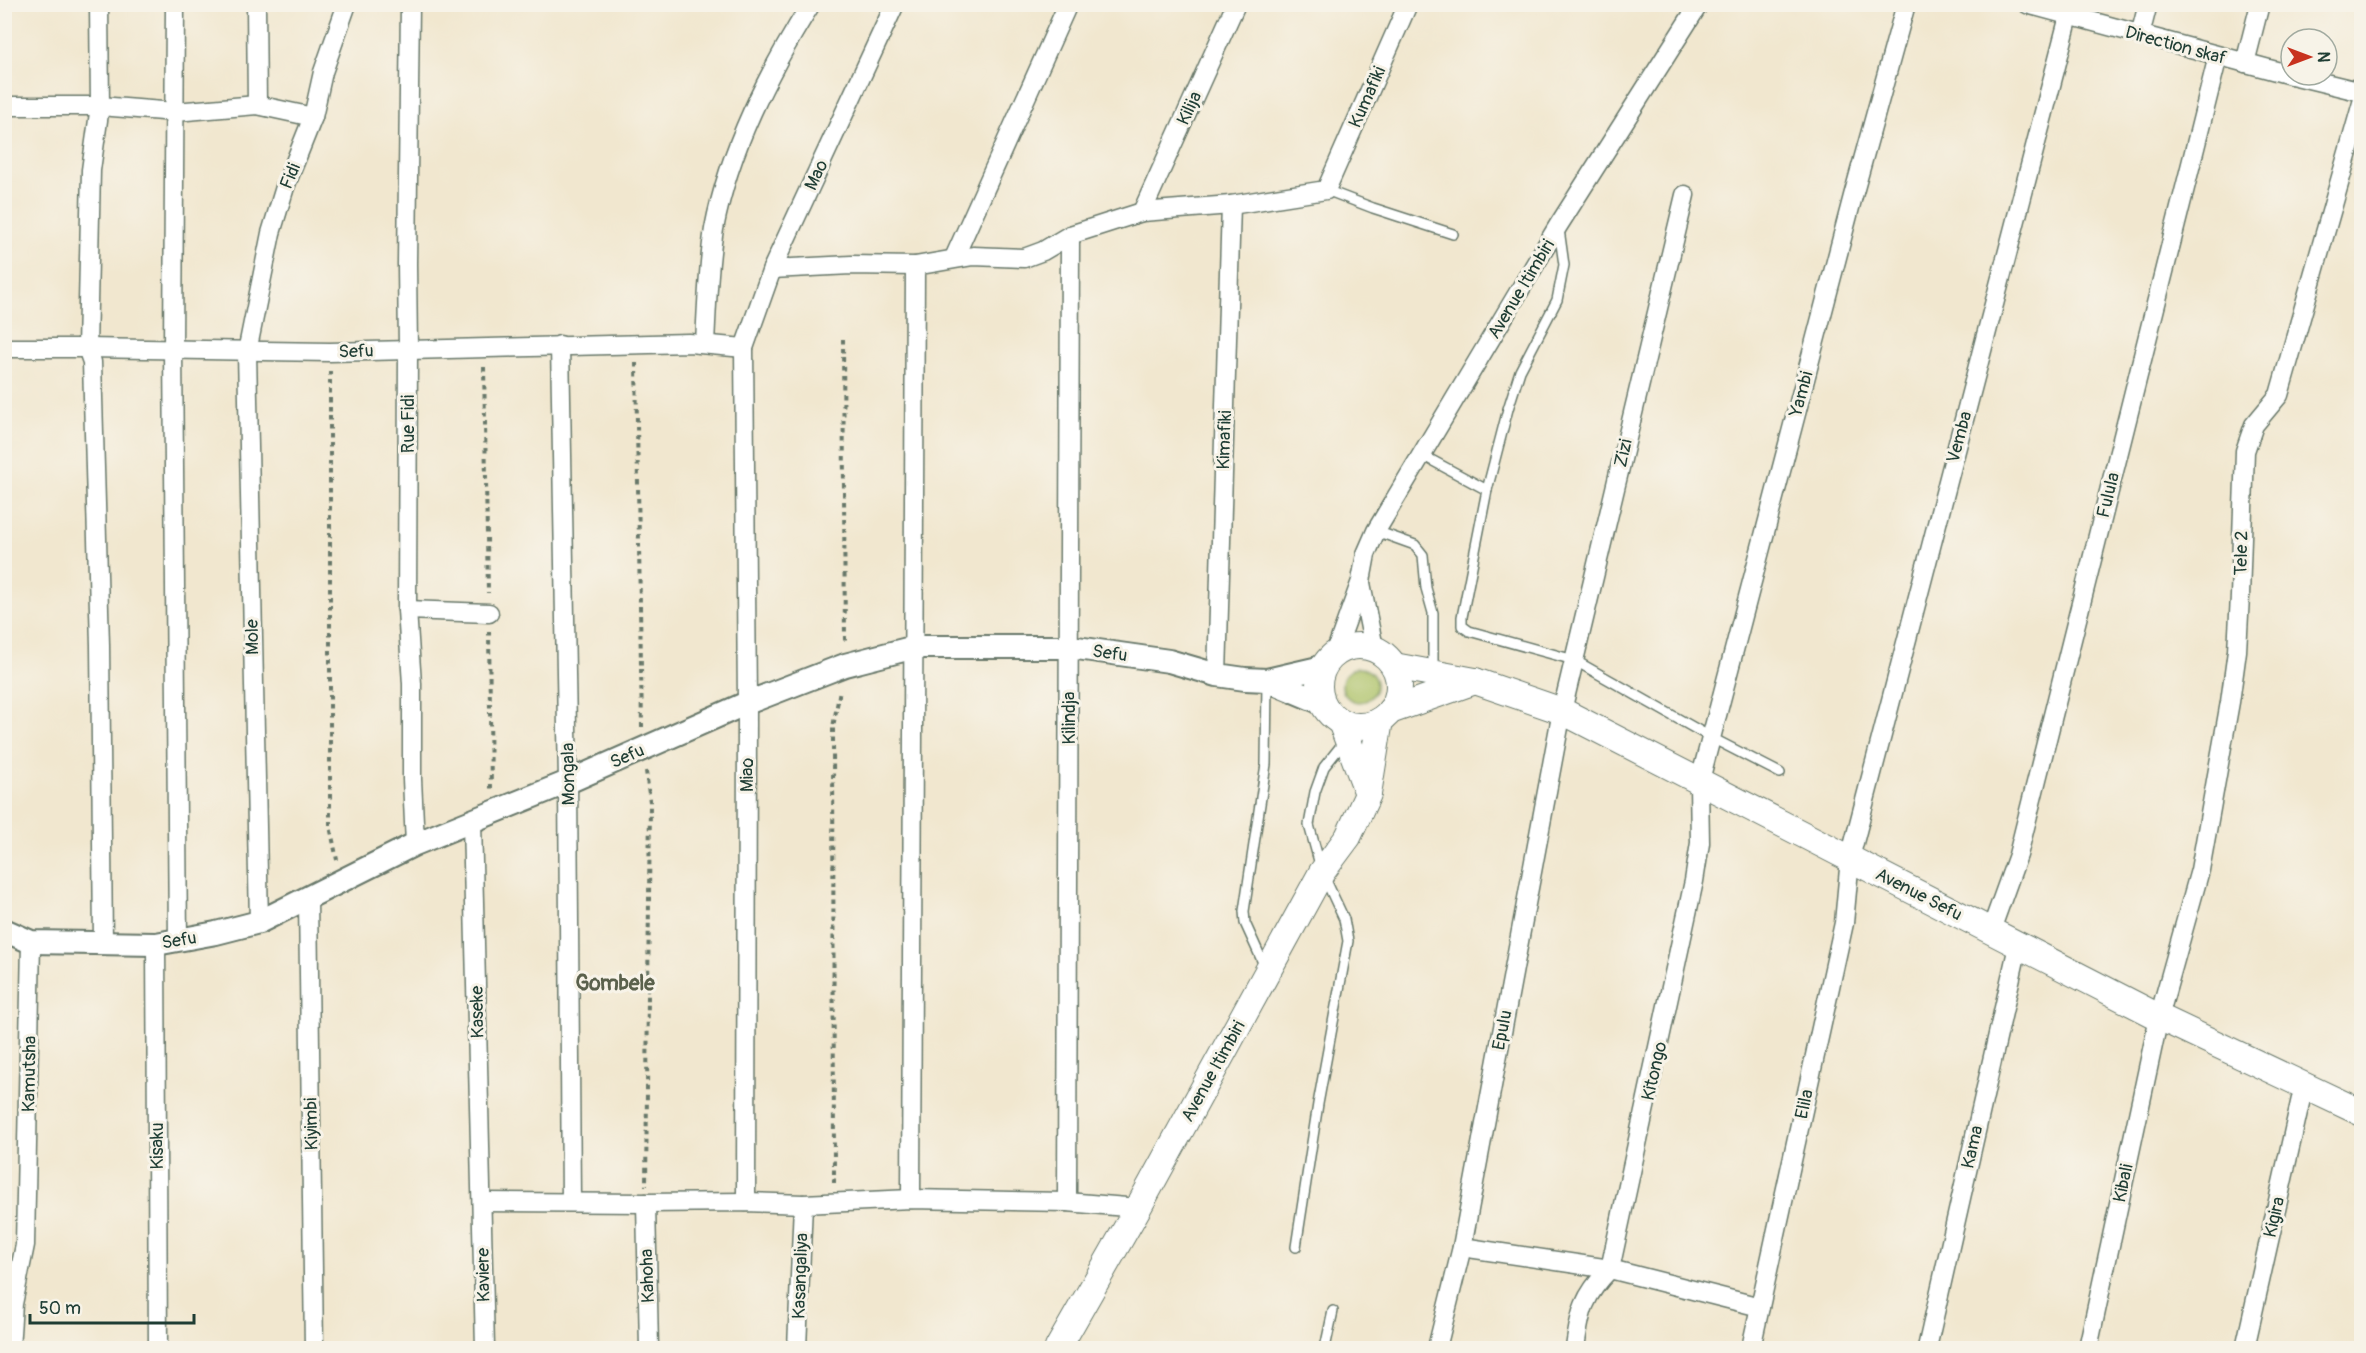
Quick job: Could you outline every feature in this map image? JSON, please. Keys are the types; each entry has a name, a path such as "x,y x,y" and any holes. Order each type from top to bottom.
{"main road":[{"path":"1368,794 1344,730 1322,703 1318,689 1329,660 1357,645 1374,648 1385,655 1394,666 1399,689 1385,716"},
{"name":"Avenue Sefu","path":"1394,666 1475,681 1562,711 1699,784 1850,858 2159,1017 2361,1113"},
{"path":"1344,730 1361,726 1475,681"},
{"name":"Avenue Itimbiri","path":"1058,1348 1138,1208 1322,872 1348,837 1368,794 1385,716"}],"street":[{"path":"99,4 100,106 91,170 87,348 92,362 100,645 103,942"},
{"name":"Kisaku","path":"158,1348 167,943 175,4"},
{"path":"256,4 257,105"},
{"name":"Fidi","path":"247,352 271,232 285,187 313,117 323,72 347,4"},
{"name":"Rue Fidi","path":"410,4 407,610 412,684 415,844"},
{"path":"705,343 714,230 728,175 759,93 811,4"},
{"name":"Mao","path":"744,348 772,269 895,4"},
{"path":"954,258 1068,4"},
{"name":"Kilija","path":"1142,212 1236,4"},
{"name":"Kumafiki","path":"1326,189 1408,4"},
{"name":"Avenue Itimbiri","path":"1361,581 1366,554 1376,531 1558,226 1699,4"},
{"name":"Yambi","path":"1699,784 1853,196 1906,4"},
{"name":"Direction skaf","path":"2027,4 2279,72"},
{"path":"2140,35 2148,4"},
{"path":"2245,63 2260,4"},
{"name":"Vemba","path":"1850,858 2068,16"},
{"name":"Fulula","path":"1991,930 2019,855 2218,56"},
{"name":"Direction skaf","path":"2339,87 2361,92"},
{"name":"Tele 2","path":"2159,1017 2200,870 2230,702 2237,651 2245,451 2254,424 2279,394 2361,103"},
{"path":"4,106 100,106 175,112 257,105 313,117"},
{"path":"772,269 915,266 973,256 1024,258 1043,251 1070,235 1142,212 1231,205 1326,189"},
{"name":"Zizi","path":"1562,711 1685,195"},
{"name":"Kimafiki","path":"1216,675 1231,205"},
{"name":"Kilindja","path":"1067,1202 1070,235"},
{"path":"911,1199 915,266"},
{"name":"Sefu","path":"4,348 330,352 705,343 744,348"},
{"name":"Mongala","path":"560,345 568,782 571,1202"},
{"name":"Miao","path":"744,348 747,703 746,1202"},
{"name":"Mole","path":"247,352 259,922"},
{"path":"1361,581 1374,648"},
{"path":"1267,680 1329,660 1361,581"},
{"path":"407,610 489,613"},
{"name":"Sefu","path":"4,930 31,942 167,943 259,922 415,844 568,782 747,703 845,665 915,647 1070,647 1169,661 1216,675 1267,680"},
{"path":"1267,680 1322,703"},
{"name":"Epulu","path":"1437,1348 1461,1246 1562,711"},
{"name":"Kitongo","path":"1610,1269 1694,881 1700,843 1699,784"},
{"name":"Kaseke","path":"482,818 482,1202"},
{"name":"Elila","path":"1751,1348 1845,922 1850,858"},
{"name":"Kiyimbi","path":"308,899 314,1348"},
{"name":"Kamutsha","path":"10,1348 12,1304 26,1245 31,942"},
{"name":"Kama","path":"1927,1348 2018,946"},
{"name":"Kibali","path":"2088,1348 2159,1017"},
{"name":"Kigira","path":"2245,1348 2304,1085"},
{"path":"482,1202 803,1204 911,1199 1067,1202 1138,1208"},
{"name":"Kaviere","path":"482,1202 485,1348"},
{"name":"Kahoha","path":"645,1203 650,1348"},
{"name":"Kasangaliya","path":"798,1348 803,1204"},
{"path":"1461,1246 1610,1269 1760,1306"},
{"path":"1575,1348 1585,1299 1593,1286 1610,1269"}],"lane":[{"path":"1326,189 1373,208 1453,234"},
{"path":"1558,226 1564,266 1557,300 1520,371 1508,409 1487,490 1461,617 1462,626 1469,631 1574,660 1712,738 1780,773"},
{"path":"1422,454 1487,490"},
{"path":"1376,531 1415,545 1423,555 1426,588 1433,613 1433,673"},
{"path":"1267,680 1266,765 1244,911 1245,923 1267,972"},
{"path":"1296,1247 1318,1104 1348,941 1344,919 1322,872 1310,825 1314,792 1324,767 1344,730"},
{"path":"1325,1348 1333,1311"}],"path":[{"path":"834,1202 833,727 845,665 843,339"},
{"path":"482,818 489,613 484,348"},
{"path":"330,352 330,826 341,880"}],"green space":[{"path":"1359,668 1371,673 1376,685 1371,697 1359,702 1347,697 1342,685 1347,673"}],"district":[{"name":"Gombele","path":"615,983"}]}
